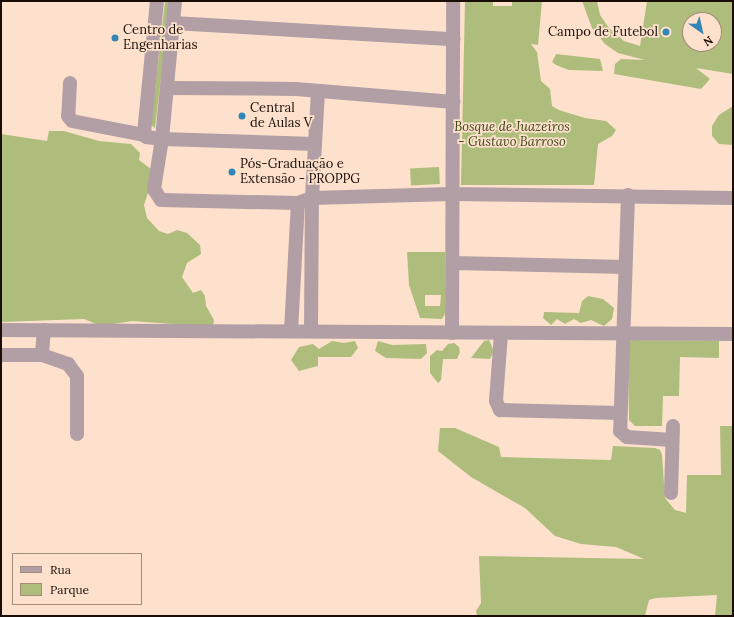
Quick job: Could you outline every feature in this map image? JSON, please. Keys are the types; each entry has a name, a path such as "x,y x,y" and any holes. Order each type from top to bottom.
{"lane":[{"path":"144,135 157,1"},
{"path":"175,1 162,139 154,189 161,200 298,203 318,198 451,194 628,195 733,198"},
{"path":"452,333 453,263 451,194 454,39 453,1"},
{"path":"173,23 454,39"},
{"path":"70,83 68,116 72,121 162,139 315,144"},
{"path":"167,88 318,91 453,102"},
{"path":"311,331 318,198 315,144 318,91"},
{"path":"628,195 620,431 623,436 672,440"},
{"path":"291,331 298,203"},
{"path":"294,255 314,257"},
{"path":"453,263 625,267"},
{"path":"1,330 311,331 501,334 733,334"},
{"path":"42,356 44,330"},
{"path":"501,334 496,401 500,410 620,413"},
{"path":"1,355 42,356 68,364 74,369 77,376 77,434"},
{"path":"671,493 673,426"}],"green space":[{"path":"165,1 170,1 155,128 151,125"},
{"name":"Bosque de Juazeiros - Gustavo Barroso","path":"465,1 493,1 493,6 512,6 512,1 542,1 538,45 531,44 537,52 541,81 550,89 552,106 559,110 585,118 606,121 616,130 612,136 598,144 594,185 461,185"},
{"path":"582,1 597,1 600,15 609,28 624,41 640,46 647,1 733,1 733,74 696,68 710,79 701,89 614,74 615,64 621,59 645,60 618,53 605,44 592,28"},
{"path":"556,54 600,59 603,71 569,70 552,62"},
{"path":"733,106 733,145 719,144 712,136 712,126 719,115"},
{"path":"49,131 64,131 99,141 131,144 140,153 139,160 151,169 150,187 144,205 147,218 159,231 168,234 177,230 187,233 200,245 201,254 187,263 182,277 193,293 201,290 205,296 206,306 214,320 213,327 132,321 101,326 84,319 1,322 1,134 47,141"},
{"path":"439,167 440,184 411,185 410,169"},
{"path":"407,252 445,252 445,314 442,319 420,318 409,285","holes":["425,295 441,295 440,306 425,306"]},
{"path":"588,296 603,299 614,308 612,319 604,326 591,320 581,323 574,319 565,324 557,319 551,325 543,318 544,312 579,313 582,301"},
{"path":"489,340 494,351 490,359 471,358 484,341"},
{"path":"631,340 719,341 719,358 680,357 679,396 663,396 662,426 635,426 629,420 628,343"},
{"path":"332,341 344,343 355,341 358,348 351,357 318,357 318,366 299,371 291,360 299,347 313,344 319,349"},
{"path":"378,341 392,345 426,344 427,353 421,359 386,358 375,351"},
{"path":"454,343 459,347 460,352 457,359 443,359 441,380 438,383 430,373 430,356 437,350 442,351 448,344"},
{"path":"720,426 733,426 733,616 715,616 717,595 656,598 649,600 645,616 477,616 476,611 481,603 479,556 644,559 616,547 581,544 555,536 525,508 471,477 438,451 440,428 455,428 499,447 501,457 611,460 613,446 655,448 660,450 662,455 665,498 675,510 686,513 687,475 721,475"}],"place":[{"name":"Campo de Futebol","path":"666,32"},
{"name":"Centro de Engenharias","path":"115,38"},
{"name":"Central de Aulas V","path":"242,116"},
{"name":"Pós-Graduação e Extensão - PROPPG","path":"232,172"}]}
